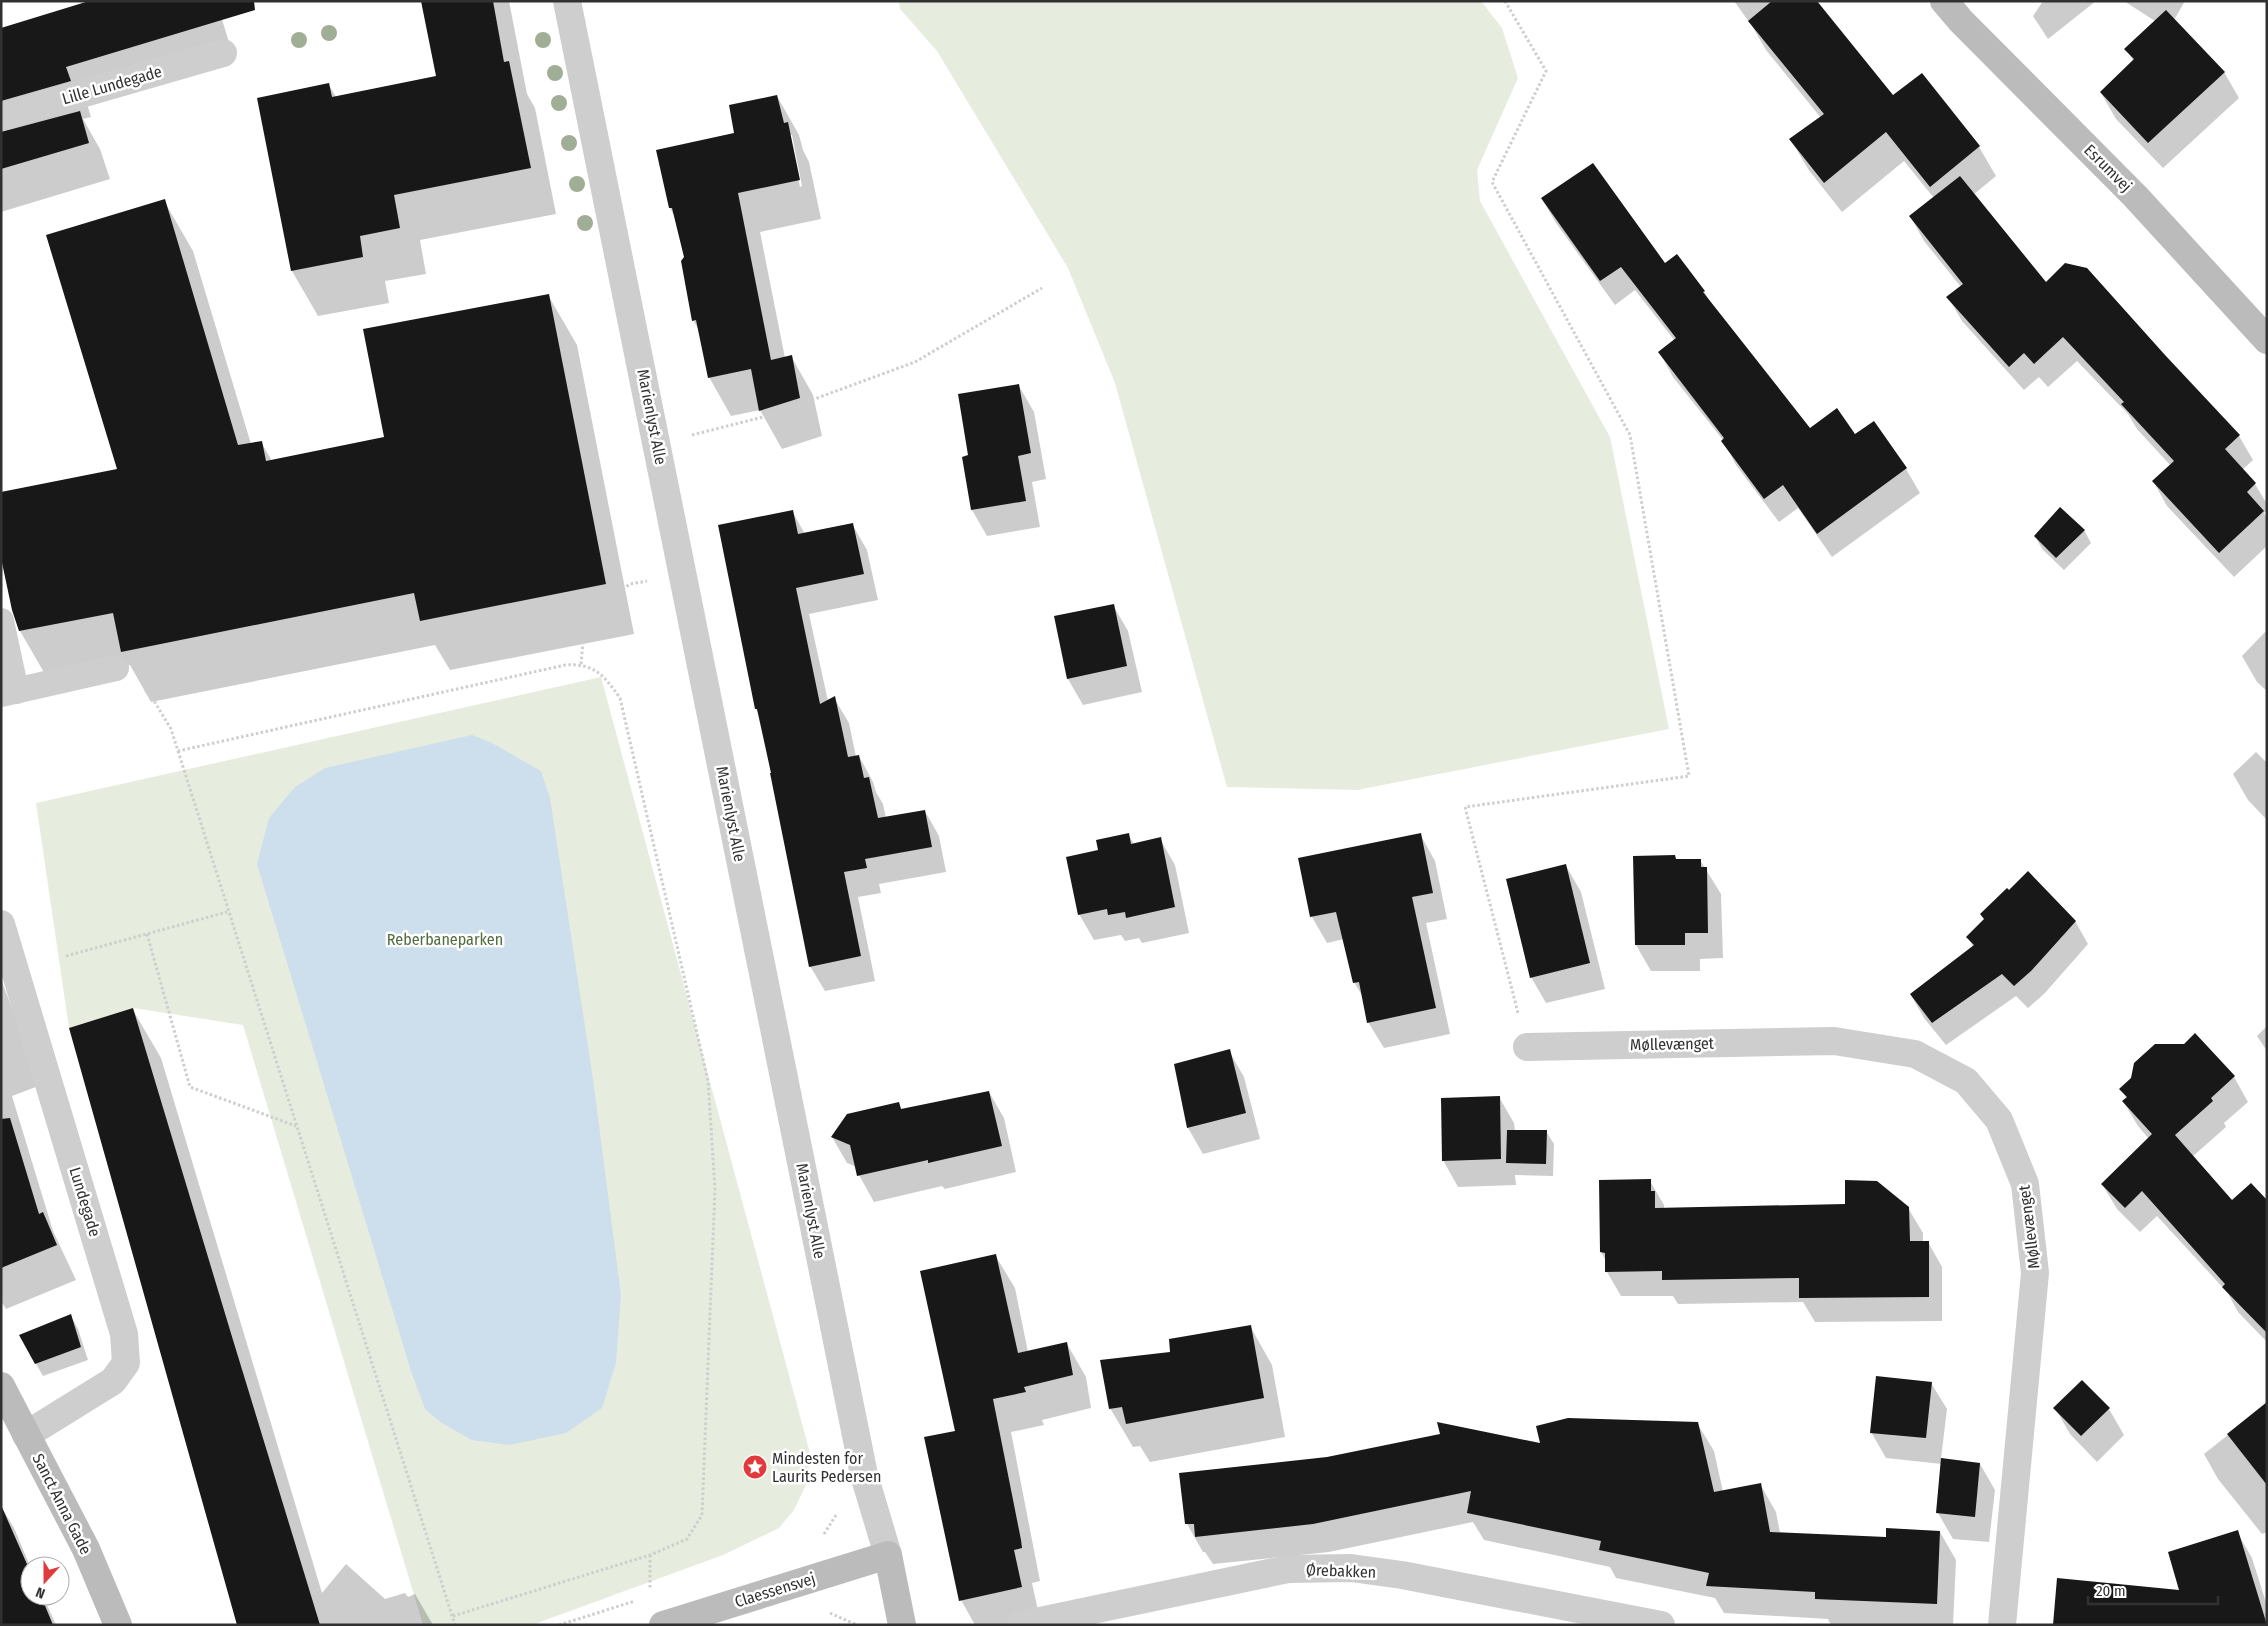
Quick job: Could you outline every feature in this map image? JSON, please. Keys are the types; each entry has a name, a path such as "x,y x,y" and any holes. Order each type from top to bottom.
{"main road":[{"name":"Esrumvej","path":"1944,1 1961,22 2135,196 2267,340"},
{"name":"Sanct Anna Gade","path":"1,1386 86,1549 118,1625"},
{"name":"Claessensvej","path":"663,1625 888,1555"},
{"name":"Marienlyst Alle","path":"888,1555 902,1625"}],"street":[{"name":"Marienlyst Alle","path":"567,1 864,1475 888,1555"},
{"name":"Lille Lundegade","path":"1,117 223,52"},
{"name":"Lundegade","path":"1,924 124,1334 126,1362 113,1381 26,1435"},
{"name":"Møllevænget","path":"1527,1047 1834,1041 1915,1054 1966,1081 1999,1120 2025,1184 2035,1273 2002,1625"},
{"name":"Ørebakken","path":"1021,1625 1288,1569 1351,1568 1402,1575 1661,1625"}],"lane":[{"path":"1,621 9,693 116,668"}],"path":[{"path":"1505,1 1546,71 1492,182 1630,435 1689,776 1465,807 1527,1047"},
{"path":"657,444 771,415 915,362 1042,288"},
{"path":"581,664 584,632 608,600 630,584"},
{"path":"178,751 565,665 581,664 606,677 620,698 708,1081 715,1189 702,1515 687,1539 650,1555 453,1616"},
{"path":"116,668 150,694 171,729 455,1625"},
{"path":"66,956 228,912"},
{"path":"147,934 190,1086 296,1126"}],"green space":[{"path":"899,1 1481,1 1502,28 1518,78 1477,170 1480,201 1610,437 1669,729 1357,790 1227,787 1115,383 1068,268 937,51 900,9"},
{"name":"Reberbaneparken","path":"601,677 811,1457 806,1485 794,1510 779,1528 723,1555 532,1625 423,1625 243,1025 133,1008 69,1028 36,803"}],"water":[{"path":"472,735 492,743 541,771 550,798 593,1079 621,1295 616,1363 602,1408 566,1433 509,1445 472,1440 440,1422 425,1409 411,1371 257,864 269,818 295,787 325,768"}],"building":[{"path":"89,1 254,1 255,10 66,67 71,81 1,101 1,28"},
{"path":"421,1 493,1 504,62 509,61 531,168 394,195 400,228 360,236 363,257 291,271 257,98 329,83 332,97 436,76"},
{"path":"1772,1 1817,1 1893,95 1922,73 1980,146 1930,187 1886,132 1824,183 1789,139 1824,114 1748,21"},
{"path":"2166,10 2225,72 2148,143 2100,92 2134,59 2124,49"},
{"path":"777,95 784,123 788,122 800,180 738,193 771,360 792,355 800,398 759,411 751,369 708,378 696,320 692,321 681,261 684,257 672,208 669,208 656,150 734,133 729,105"},
{"path":"80,111 89,143 1,169 1,132"},
{"path":"1593,163 1665,263 1677,254 1705,291 1703,292 1810,428 1837,408 1855,434 1874,421 1907,468 1817,534 1783,485 1764,499 1721,441 1724,438 1658,352 1676,338 1621,267 1600,281 1541,198"},
{"path":"1960,176 2046,282 2065,263 2087,268 2240,435 2225,449 2256,483 2247,492 2264,511 2219,553 2152,481 2174,461 2121,404 2124,402 2063,337 2034,364 2024,353 2009,367 1946,297 1963,284 1909,216"},
{"path":"165,199 238,445 262,441 266,461 384,437 363,329 549,294 606,584 420,621 414,593 121,652 113,613 19,631 12,610 1,558 1,492 117,469 46,235"},
{"path":"1019,384 1031,453 1018,456 1026,501 971,510 962,457 968,455 958,394"},
{"path":"2060,507 2085,530 2056,558 2034,536"},
{"path":"793,510 798,534 853,523 864,574 796,588 820,704 835,696 848,757 859,755 864,778 869,777 878,818 925,810 932,847 865,859 867,868 844,872 861,956 809,967 771,773 757,709 755,709 718,525"},
{"path":"1114,604 1127,666 1067,679 1054,616"},
{"path":"1129,833 1131,844 1161,837 1175,907 1126,918 1125,912 1108,915 1107,909 1078,915 1066,857 1098,850 1096,840"},
{"path":"1421,833 1433,893 1412,897 1436,1008 1367,1023 1359,982 1353,983 1336,912 1310,917 1298,858"},
{"path":"1675,855 1676,859 1701,859 1701,867 1707,867 1708,933 1685,933 1685,945 1635,945 1633,856"},
{"path":"1566,864 1590,963 1530,978 1506,879"},
{"path":"2028,871 2076,921 2031,971 2014,986 2002,974 1932,1023 1910,994 1974,945 1966,937 1984,919 1980,914"},
{"path":"133,1008 320,1625 237,1625 69,1028"},
{"path":"2195,1033 2235,1076 2211,1098 2213,1101 2175,1135 2232,1200 2251,1183 2267,1200 2267,1333 2222,1287 2225,1284 2142,1191 2125,1208 2101,1184 2152,1134 2122,1101 2127,1097 2119,1089 2131,1078 2134,1063 2155,1044 2184,1044"},
{"path":"1230,1049 1246,1113 1187,1128 1174,1064"},
{"path":"989,1091 1002,1146 928,1163 928,1160 857,1176 850,1145 831,1137 847,1114 899,1102 901,1109"},
{"path":"1500,1096 1501,1159 1442,1161 1441,1098"},
{"path":"10,1118 39,1214 43,1212 57,1245 1,1268 1,1119"},
{"path":"1507,1130 1547,1130 1546,1164 1506,1163"},
{"path":"1651,1179 1651,1191 1655,1191 1655,1208 1845,1204 1845,1180 1877,1181 1909,1207 1910,1241 1929,1241 1929,1297 1799,1298 1799,1278 1662,1280 1662,1271 1605,1272 1605,1253 1600,1252 1599,1180"},
{"path":"996,1254 1018,1353 1067,1342 1073,1375 1024,1387 1026,1392 993,1399 1021,1540 1022,1548 1014,1550 1022,1587 959,1601 924,1437 955,1431 920,1271"},
{"path":"71,1314 81,1347 35,1364 19,1335"},
{"path":"1251,1325 1264,1398 1126,1424 1122,1407 1109,1409 1100,1360 1170,1352 1169,1339"},
{"path":"1876,1376 1932,1382 1926,1438 1870,1433"},
{"path":"2082,1380 2110,1408 2081,1436 2053,1408"},
{"path":"2267,1402 2267,1485 2227,1434"},
{"path":"1568,1418 1698,1422 1714,1492 1761,1483 1770,1532 1886,1537 1886,1528 1940,1531 1937,1604 1815,1599 1815,1592 1706,1586 1709,1573 1599,1550 1601,1541 1467,1513 1471,1491 1313,1524 1195,1537 1194,1524 1185,1524 1179,1473 1327,1457 1440,1434 1437,1422 1540,1443 1536,1426"},
{"path":"1941,1458 1980,1463 1975,1517 1936,1513"},
{"path":"1,1505 23,1556 20,1556 20,1606 45,1606 53,1625 1,1625"},
{"path":"2238,1530 2267,1625 2053,1625 2057,1578 2179,1590 2168,1552"}],"place":[{"name":"Mindesten for Laurits Pedersen","path":"755,1467"}]}
